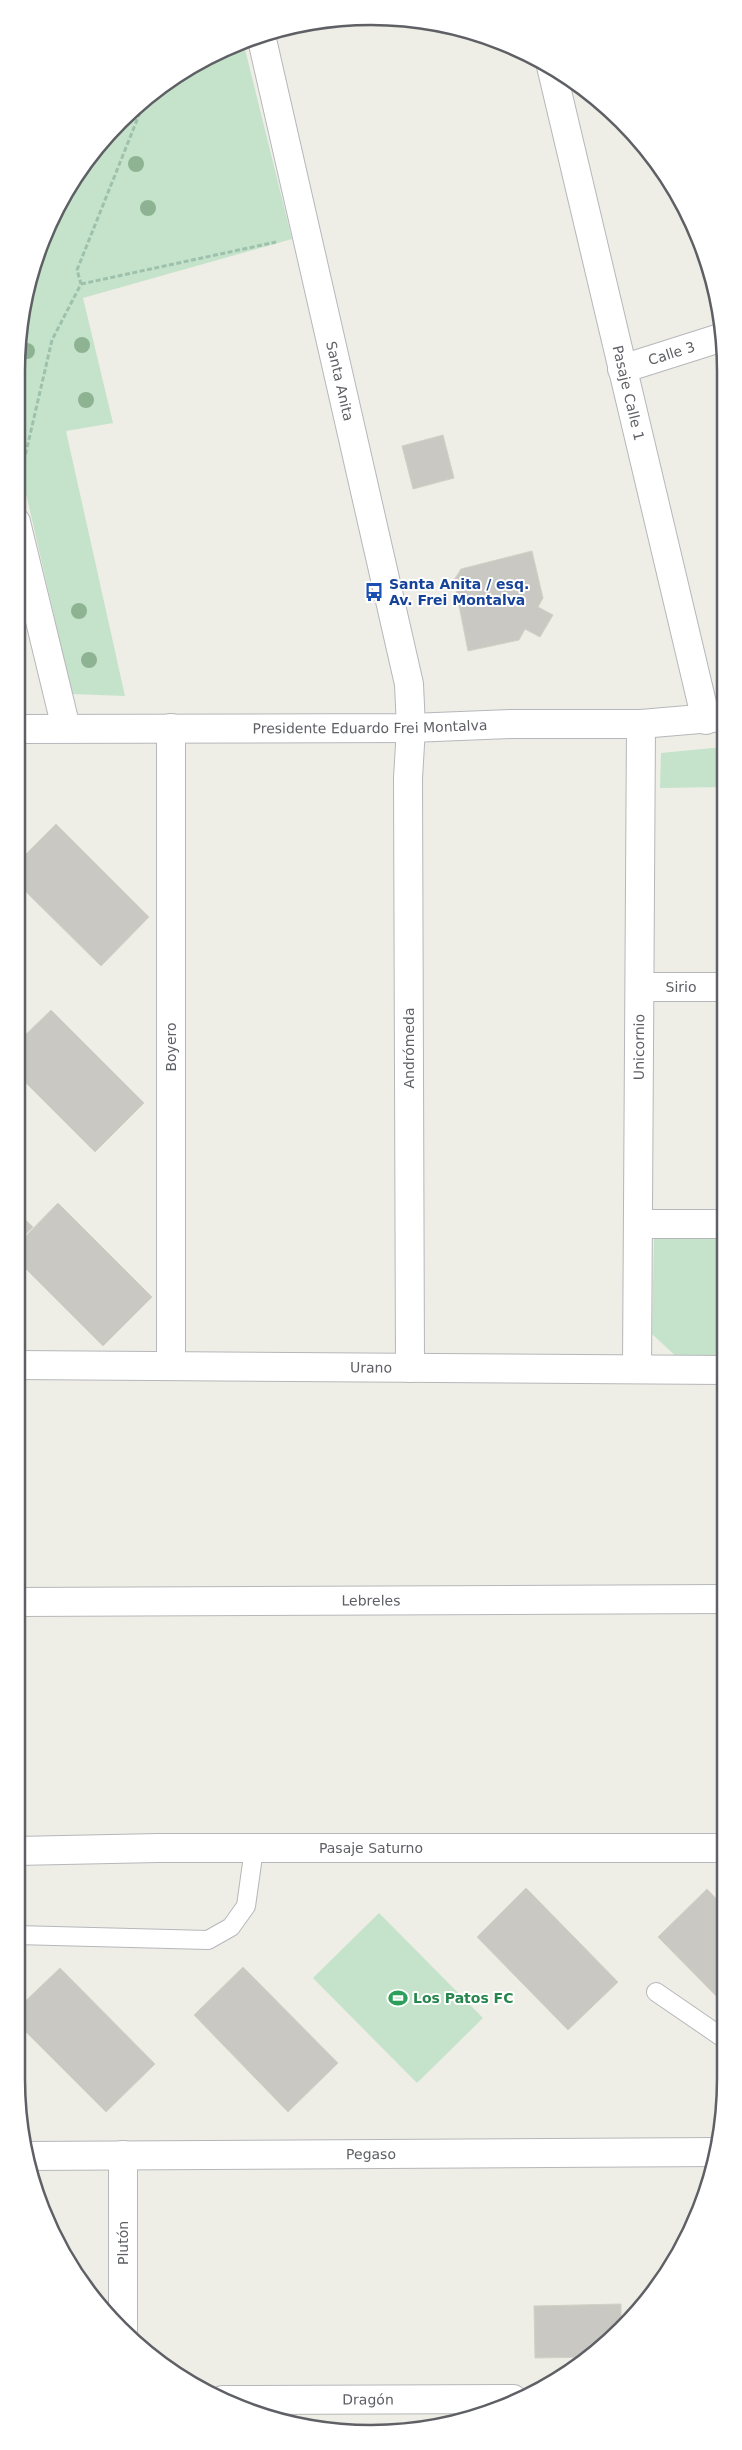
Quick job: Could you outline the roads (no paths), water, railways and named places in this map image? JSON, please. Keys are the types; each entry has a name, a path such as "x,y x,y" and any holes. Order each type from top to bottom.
{"street":[{"name":"Santa Anita","path":"264,42 409,684 411,728"},
{"name":"Pasaje Calle 1","path":"554,77 622,369 715,718"},
{"name":"Calle 3","path":"622,369 715,339"},
{"path":"25,559 66,728"},
{"name":"Presidente Eduardo Frei Montalva","path":"25,729 411,728 511,724 641,724 715,718"},
{"name":"Unicornio","path":"637,1369 641,724"},
{"name":"Boyero","path":"171,1366 172,728"},
{"name":"Andrómeda","path":"410,1368 408,778 411,728"},
{"name":"Sirio","path":"640,987 717,986"},
{"path":"638,1224 717,1224"},
{"name":"Urano","path":"25,1365 717,1370"},
{"name":"Lebreles","path":"25,1602 717,1599"},
{"name":"Pasaje Saturno","path":"25,1851 717,1848"},
{"name":"Pegaso","path":"34,2156 709,2152"},
{"name":"Plutón","path":"123,2155 124,2322"},
{"name":"Dragón","path":"241,2400 503,2399"}],"lane":[{"path":"25,1935 208,1940 231,1927 246,1906 254,1849"},
{"path":"656,1992 717,2034"}],"place":[{"name":"Santa Anita / esq. Av. Frei Montalva","path":"374,592"},
{"name":"Los Patos FC","path":"398,1998"}]}
